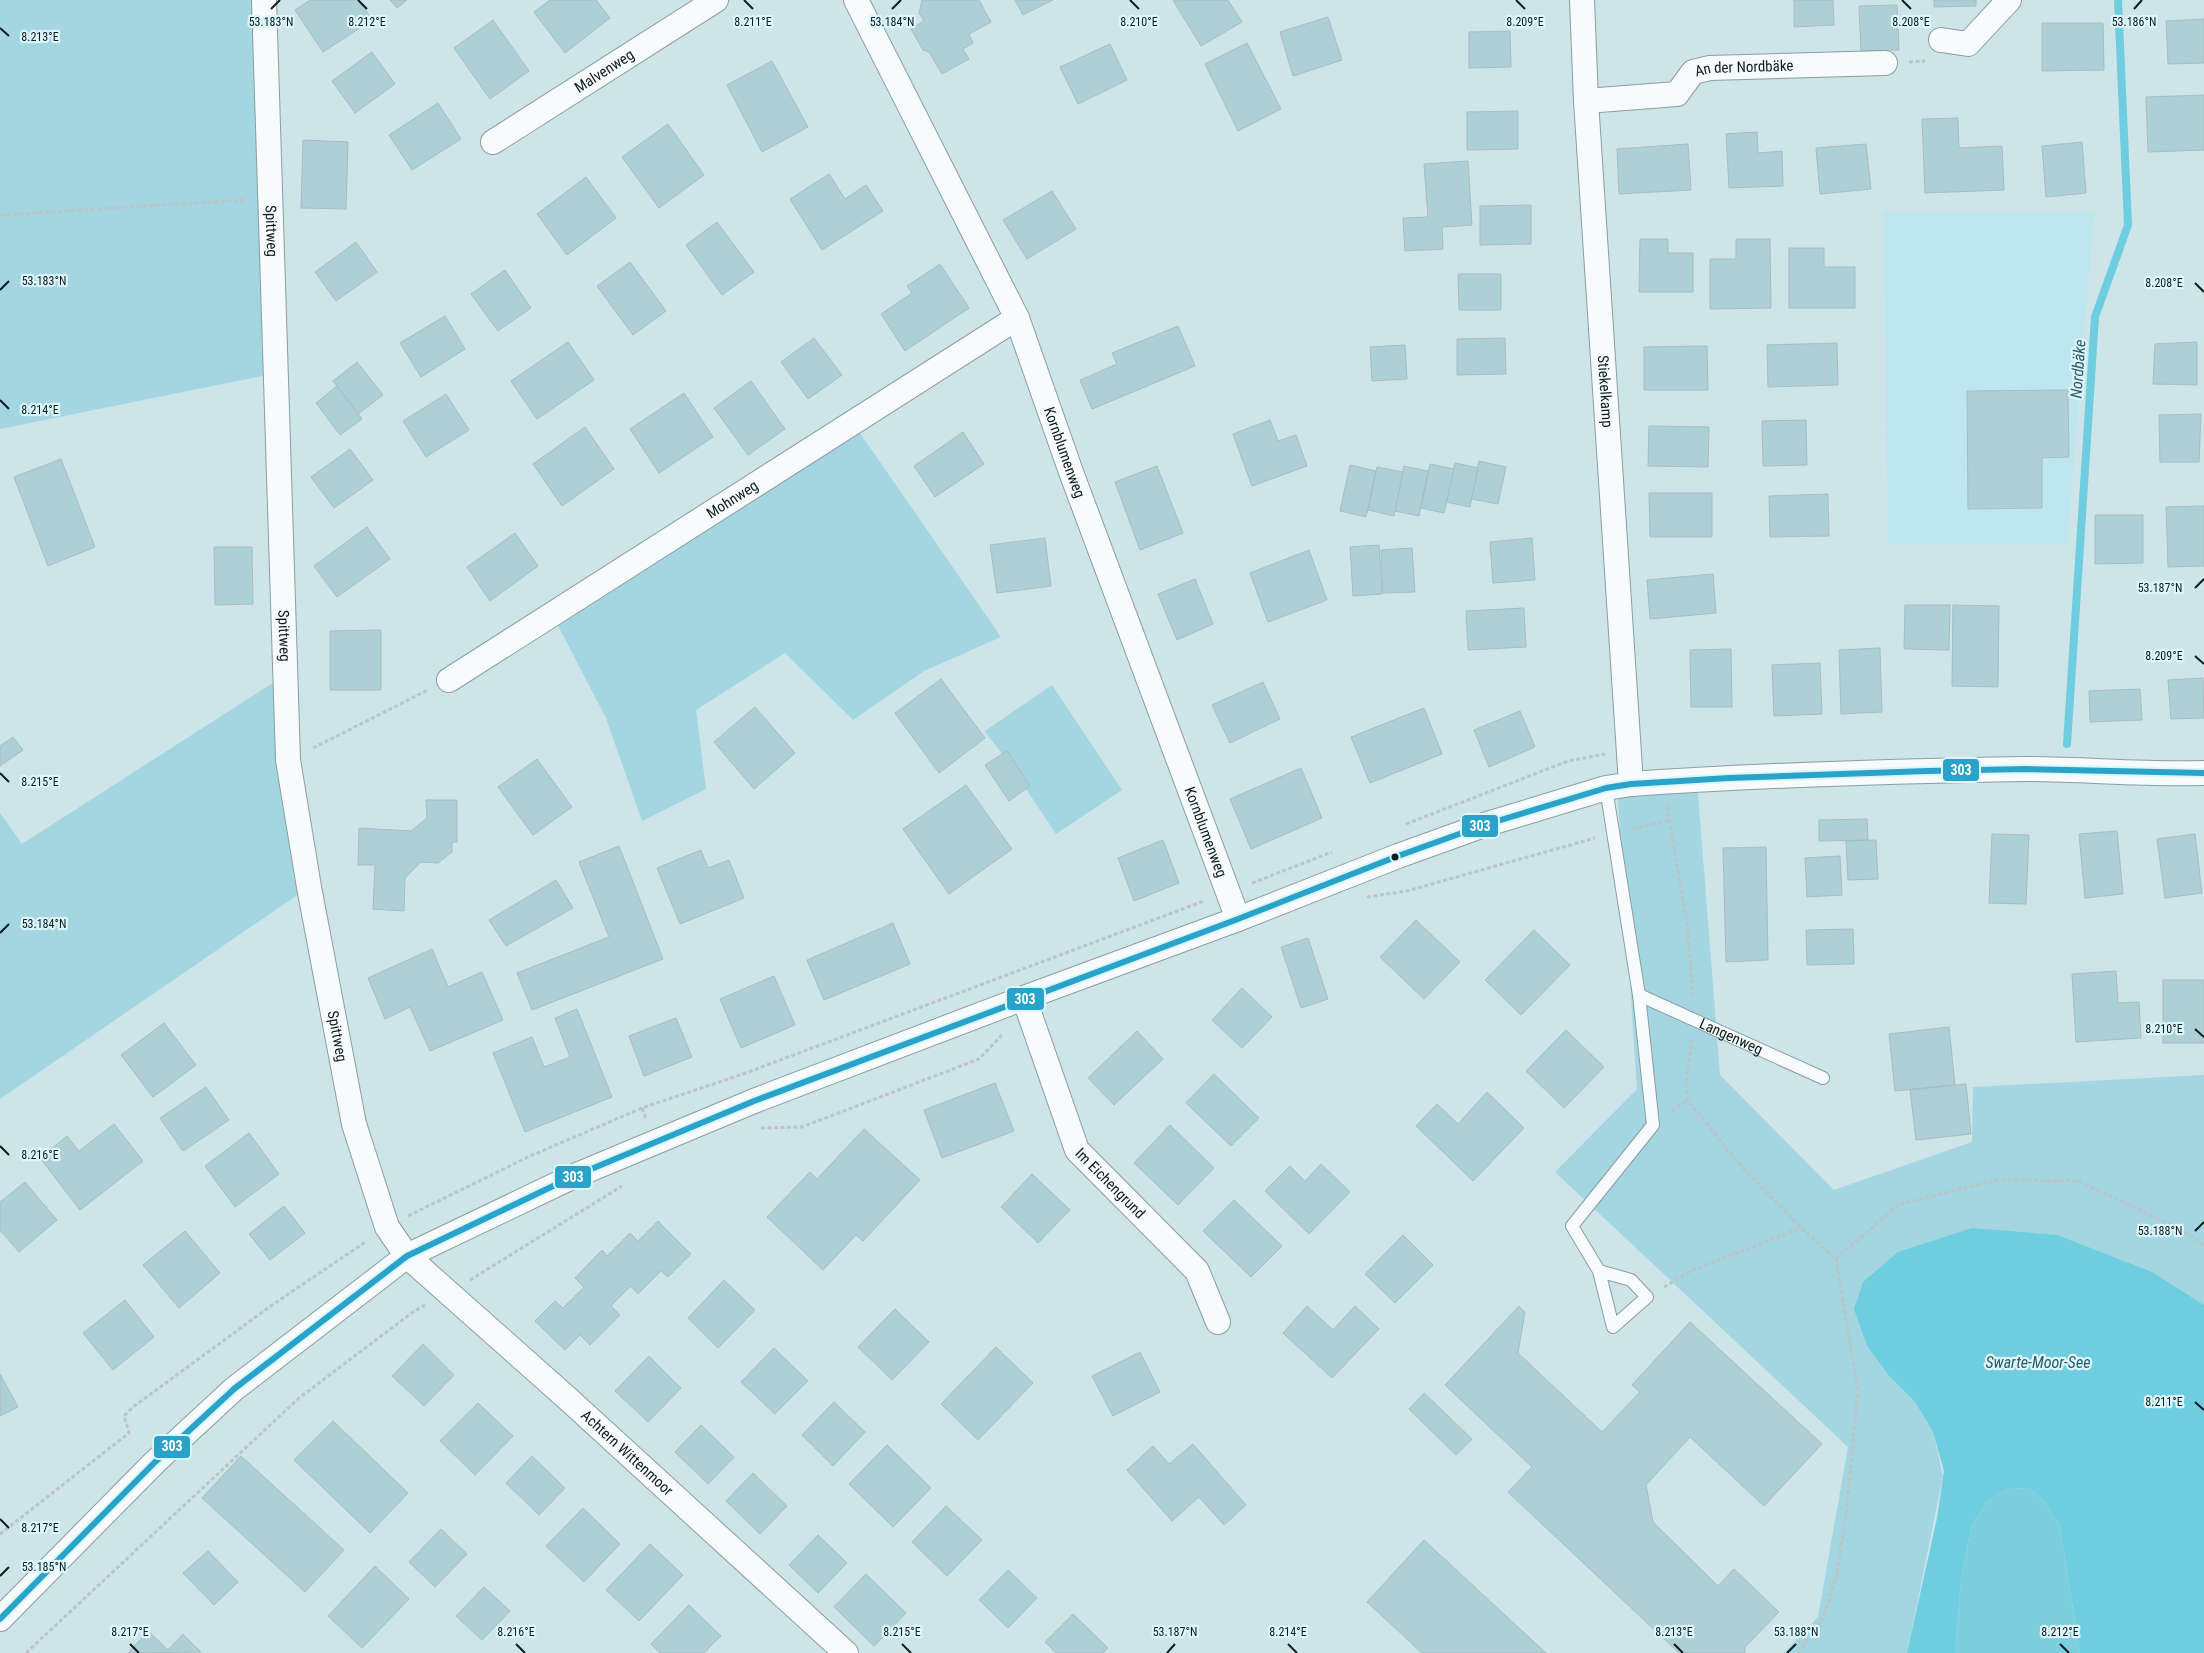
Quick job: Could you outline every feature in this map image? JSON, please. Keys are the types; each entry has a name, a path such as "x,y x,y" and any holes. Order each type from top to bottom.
{"street":[{"name":"Spittweg","path":"264,0 288,760 309,887 354,1124 387,1227 406,1256"},
{"name":"Malvenweg","path":"493,142 716,0"},
{"name":"Kornblumenweg","path":"856,0 1017,318 1071,472 1238,919"},
{"name":"Stiekelkamp","path":"1582,0 1586,101 1631,784"},
{"path":"1941,40 1968,44 2009,0"},
{"name":"An der Nordbäke","path":"1586,101 1677,94 1693,72 1710,68 1885,63"},
{"name":"Mohnweg","path":"449,680 1017,318"},
{"path":"0,1620 155,1462 234,1389 406,1256 572,1177 754,1101 1027,1008 1238,919 1424,846 1484,825 1606,788 1631,784 1796,774 2028,769 2165,774 2204,773"},
{"name":"Im Eichengrund","path":"1027,1008 1077,1150 1197,1271 1218,1322"},
{"name":"Achtern Wittenmoor","path":"406,1256 567,1398 846,1653"}],"lane":[{"path":"1599,1271 1631,1280 1647,1298 1613,1328 1599,1271 1572,1226 1653,1125 1639,995 1606,788"},
{"name":"Langenweg","path":"1639,995 1694,1018 1823,1078"}],"path":[{"path":"0,214 271,198"},
{"path":"288,760 449,680"},
{"path":"1403,825 1568,761 1608,753 1629,754"},
{"path":"1363,898 1407,891 1613,833 1669,820 1688,930 1694,1018 1686,1083 1687,1100 1742,1167 1801,1228 1836,1259 1858,1390 1845,1523 1836,1577 1823,1618 1798,1653"},
{"path":"642,1108 744,1074 1338,850"},
{"path":"755,1130 764,1127 802,1127 979,1059 1027,1008"},
{"path":"1836,1259 1898,1206 1998,1180 2079,1181 2189,1234 2204,1245"},
{"path":"26,1653 299,1398 413,1312 448,1293 630,1181"},
{"path":"1647,1298 1693,1270 1801,1228"}],"shaded area":[{"path":"0,0 264,0 277,373 0,429"},
{"path":"1884,212 2094,212 2067,544 1888,544"},
{"path":"853,423 1001,637 924,671 853,720 785,653 696,710 706,789 642,821 606,718 552,614"},
{"path":"285,675 309,887 0,1099 0,813 22,844"},
{"path":"1052,685 1122,790 1056,834 1026,789 1030,786 1007,751 1002,754 985,731"},
{"path":"1697,781 1720,1075 1834,1190 1972,1142 1973,1087 2204,1075 2204,1305 1867,1346 1889,1376 1915,1402 1933,1432 1943,1476 1907,1653 1784,1653 1818,1617 1848,1447 1555,1172 1637,1089 1617,788"},
{"path":"2029,1488 2047,1504 2060,1526 2080,1653 1955,1653 1961,1580 1971,1526 1986,1503 2006,1489"}],"water":[{"name":"Swarte-Moor-See","path":"1972,1228 2057,1235 2152,1272 2204,1305 2204,1653 2080,1653 2060,1526 2047,1504 2029,1488 2006,1489 1986,1503 1971,1526 1961,1580 1955,1653 1907,1653 1937,1518 1944,1471 1933,1432 1915,1402 1889,1376 1867,1346 1854,1309 1863,1282 1898,1252"}],"building":[{"path":"310,0 359,0 372,20 323,52 295,10"},
{"path":"390,0 407,0 397,8"},
{"path":"550,0 596,0 610,18 565,53 534,12"},
{"path":"922,0 979,0 991,22 969,34 973,43 963,49 969,59 942,74 929,52 923,50 911,29 924,21 919,13"},
{"path":"1015,0 1053,0 1023,15"},
{"path":"1173,0 1228,0 1242,22 1201,46"},
{"path":"1794,0 1833,0 1834,25 1794,27"},
{"path":"1934,0 1976,0 1976,6 1934,7"},
{"path":"1897,5 1899,50 1861,51 1859,6"},
{"path":"1328,17 1342,60 1293,76 1280,32"},
{"path":"2204,19 2204,63 2168,64 2166,21"},
{"path":"493,20 529,71 490,99 454,48"},
{"path":"2042,23 2103,23 2104,70 2042,71"},
{"path":"1510,31 1511,67 1469,68 1469,32"},
{"path":"1247,43 1281,109 1238,131 1205,64"},
{"path":"1110,44 1127,80 1078,104 1060,67"},
{"path":"372,52 395,84 355,113 332,81"},
{"path":"772,61 808,127 762,152 727,85"},
{"path":"2204,95 2204,150 2148,152 2146,97"},
{"path":"438,103 461,139 412,170 389,135"},
{"path":"1518,111 1518,149 1467,150 1467,112"},
{"path":"1958,118 1959,148 2002,146 2004,190 1925,193 1922,119"},
{"path":"668,124 704,175 659,208 622,157"},
{"path":"1757,132 1758,153 1782,151 1783,186 1729,188 1726,134"},
{"path":"303,140 348,142 346,209 301,208"},
{"path":"2082,142 2086,193 2046,197 2042,146"},
{"path":"1688,144 1691,190 1619,194 1617,149"},
{"path":"1866,144 1871,189 1820,194 1816,148"},
{"path":"1468,161 1472,225 1442,227 1443,249 1405,251 1403,218 1428,217 1424,164"},
{"path":"829,174 845,199 866,185 883,211 822,250 790,199"},
{"path":"586,177 616,218 567,255 537,214"},
{"path":"1052,191 1076,229 1027,259 1003,220"},
{"path":"1531,205 1531,244 1480,245 1480,206"},
{"path":"717,222 754,272 722,295 686,245"},
{"path":"1640,239 1668,239 1668,253 1693,253 1693,292 1639,292"},
{"path":"1736,239 1770,239 1771,308 1710,309 1710,259 1736,259"},
{"path":"356,242 377,272 336,301 315,272"},
{"path":"1789,248 1824,248 1824,267 1855,267 1855,308 1789,308"},
{"path":"630,262 666,311 633,335 597,286"},
{"path":"940,264 969,308 905,351 881,314 912,293 907,286"},
{"path":"505,270 531,308 498,331 471,294"},
{"path":"1458,274 1501,274 1501,310 1459,310"},
{"path":"445,316 465,349 421,377 400,343"},
{"path":"1178,326 1195,366 1092,409 1080,380 1117,364 1112,353"},
{"path":"814,338 842,375 808,399 781,362"},
{"path":"1505,338 1506,374 1457,375 1457,339"},
{"path":"568,342 594,380 537,419 511,381"},
{"path":"2197,342 2197,385 2153,384 2155,344"},
{"path":"1837,343 1838,385 1768,387 1767,345"},
{"path":"1405,345 1407,379 1372,381 1370,347"},
{"path":"1707,346 1708,390 1644,390 1644,347"},
{"path":"357,362 383,395 358,414 333,381"},
{"path":"751,381 785,429 748,455 714,408"},
{"path":"337,386 362,419 340,435 316,403"},
{"path":"2068,390 2069,457 2042,458 2042,508 1968,509 1967,391"},
{"path":"684,393 713,437 659,473 630,429"},
{"path":"446,394 469,430 426,457 403,421"},
{"path":"2201,414 2199,462 2160,462 2159,415"},
{"path":"1270,420 1278,441 1296,435 1307,466 1252,486 1233,434"},
{"path":"1806,420 1807,465 1763,466 1762,421"},
{"path":"1649,426 1709,427 1708,467 1648,466"},
{"path":"585,427 614,469 562,506 533,464"},
{"path":"963,432 984,464 935,497 914,466"},
{"path":"350,449 373,480 334,508 311,477"},
{"path":"61,459 95,547 48,566 14,477"},
{"path":"1479,461 1506,467 1498,504 1471,499"},
{"path":"1455,463 1478,468 1470,507 1446,502"},
{"path":"1430,464 1454,469 1444,513 1421,508"},
{"path":"1350,465 1376,471 1366,517 1340,511"},
{"path":"1157,466 1183,533 1140,550 1115,482"},
{"path":"1404,466 1428,471 1419,516 1395,511"},
{"path":"1377,467 1403,472 1394,516 1368,510"},
{"path":"1649,493 1712,493 1712,537 1650,537"},
{"path":"1828,494 1829,536 1770,537 1769,496"},
{"path":"2204,506 2204,566 2168,567 2166,507"},
{"path":"2095,515 2143,515 2143,563 2095,564"},
{"path":"367,527 390,559 337,597 314,566"},
{"path":"515,533 538,566 490,601 467,567"},
{"path":"1045,538 1051,586 997,593 990,545"},
{"path":"1532,538 1535,580 1493,583 1490,542"},
{"path":"1379,545 1382,594 1353,596 1350,547"},
{"path":"214,547 252,547 253,604 215,605"},
{"path":"1412,548 1415,592 1383,593 1381,550"},
{"path":"1309,550 1327,600 1268,622 1250,573"},
{"path":"1713,574 1716,613 1650,619 1647,580"},
{"path":"1195,579 1213,624 1177,640 1158,594"},
{"path":"1905,605 1950,605 1949,650 1904,649"},
{"path":"1953,605 1999,606 1998,687 1952,686"},
{"path":"1524,608 1526,647 1468,650 1466,611"},
{"path":"381,630 381,690 330,690 330,631"},
{"path":"1880,648 1882,712 1841,714 1839,650"},
{"path":"1731,649 1732,707 1691,707 1690,650"},
{"path":"1820,663 1822,714 1774,716 1772,665"},
{"path":"2203,678 2204,718 2171,719 2168,680"},
{"path":"941,679 985,738 939,773 895,713"},
{"path":"1263,682 1280,719 1230,743 1212,705"},
{"path":"2140,689 2142,720 2090,722 2089,691"},
{"path":"755,707 795,753 754,789 714,742"},
{"path":"1424,708 1442,754 1370,783 1351,737"},
{"path":"1520,711 1535,747 1489,767 1474,730"},
{"path":"13,737 23,750 0,766 0,746"},
{"path":"1007,751 1030,786 1009,801 985,765"},
{"path":"537,759 572,807 533,835 498,787"},
{"path":"1301,768 1322,818 1251,849 1230,799"},
{"path":"966,785 1012,849 949,894 903,829"},
{"path":"426,800 457,800 457,842 452,842 452,852 438,863 421,862 405,878 404,911 373,909 375,865 358,865 359,828 411,831 427,818"},
{"path":"1867,819 1868,840 1819,841 1819,820"},
{"path":"2117,831 2123,894 2085,898 2079,834"},
{"path":"1992,834 2029,835 2026,904 1989,903"},
{"path":"2195,834 2202,893 2165,898 2157,839"},
{"path":"1163,840 1179,883 1134,901 1118,858"},
{"path":"1876,840 1878,879 1848,880 1846,841"},
{"path":"619,846 663,959 532,1010 517,973 609,937 579,862"},
{"path":"1766,847 1768,960 1726,962 1723,848"},
{"path":"701,850 708,868 729,860 744,898 680,924 657,868"},
{"path":"1840,856 1842,895 1807,897 1805,858"},
{"path":"556,880 573,908 506,946 489,920"},
{"path":"1416,920 1460,962 1424,999 1380,957"},
{"path":"893,923 910,964 824,1000 807,960"},
{"path":"1853,929 1854,964 1807,965 1806,930"},
{"path":"1534,930 1570,965 1521,1015 1485,980"},
{"path":"1308,938 1328,999 1301,1008 1281,947"},
{"path":"432,949 448,987 482,972 503,1020 430,1051 410,1007 385,1019 368,978"},
{"path":"2116,971 2118,1003 2139,1002 2141,1038 2076,1042 2072,974"},
{"path":"774,976 795,1025 741,1048 720,999"},
{"path":"2163,980 2204,980 2204,1043 2163,1043"},
{"path":"1242,988 1272,1017 1242,1048 1212,1020"},
{"path":"577,1009 612,1097 525,1132 493,1053 532,1037 544,1067 570,1057 555,1018"},
{"path":"676,1018 692,1057 644,1076 629,1036"},
{"path":"164,1023 196,1065 153,1097 121,1055"},
{"path":"1949,1027 1955,1085 1895,1091 1889,1034"},
{"path":"1566,1030 1604,1067 1564,1108 1526,1071"},
{"path":"1137,1031 1163,1059 1114,1105 1088,1078"},
{"path":"1214,1074 1259,1118 1231,1146 1186,1103"},
{"path":"995,1083 1014,1131 942,1158 924,1110"},
{"path":"1966,1084 1971,1134 1916,1140 1910,1090"},
{"path":"206,1087 229,1120 183,1151 160,1118"},
{"path":"1487,1092 1524,1128 1473,1181 1416,1126 1437,1104 1458,1124"},
{"path":"114,1124 143,1161 80,1210 40,1158 67,1136 79,1151"},
{"path":"1170,1125 1214,1168 1178,1205 1134,1163"},
{"path":"864,1129 920,1180 863,1241 856,1235 823,1270 767,1217 810,1172 817,1179"},
{"path":"249,1133 279,1174 235,1207 205,1166"},
{"path":"1321,1164 1350,1192 1309,1234 1265,1191 1290,1166 1305,1181"},
{"path":"1032,1174 1070,1210 1038,1243 1001,1207"},
{"path":"25,1182 57,1220 19,1252 0,1230 0,1202"},
{"path":"1234,1200 1282,1246 1251,1277 1203,1231"},
{"path":"284,1206 305,1233 270,1260 249,1234"},
{"path":"658,1221 691,1254 668,1277 661,1271 638,1294 631,1286 611,1306 620,1315 590,1345 580,1335 565,1350 535,1321 555,1301 563,1308 584,1287 575,1278 602,1250 607,1256 630,1233 638,1241"},
{"path":"185,1231 220,1273 179,1308 143,1265"},
{"path":"1403,1235 1433,1265 1395,1303 1365,1274"},
{"path":"724,1280 755,1310 718,1348 688,1318"},
{"path":"125,1300 154,1337 113,1370 83,1333"},
{"path":"1307,1306 1333,1330 1355,1306 1379,1329 1332,1378 1283,1333"},
{"path":"1519,1306 1525,1312 1518,1353 1602,1432 1640,1392 1632,1385 1690,1322 1822,1444 1764,1506 1690,1437 1646,1485 1653,1522 1718,1586 1734,1569 1779,1612 1745,1647 1745,1653 1679,1653 1508,1492 1532,1467 1445,1385"},
{"path":"895,1309 929,1342 892,1380 858,1347"},
{"path":"423,1344 454,1375 424,1406 392,1376"},
{"path":"996,1347 1033,1383 978,1440 941,1404"},
{"path":"774,1348 808,1381 775,1414 741,1382"},
{"path":"1140,1352 1160,1392 1113,1416 1092,1376"},
{"path":"649,1356 681,1388 648,1422 615,1391"},
{"path":"0,1374 18,1407 0,1416"},
{"path":"1424,1393 1472,1439 1456,1455 1409,1409"},
{"path":"834,1402 865,1432 833,1466 802,1435"},
{"path":"478,1403 513,1436 475,1475 440,1441"},
{"path":"333,1421 408,1493 370,1533 294,1460"},
{"path":"701,1425 734,1457 708,1484 675,1452"},
{"path":"1193,1444 1246,1505 1224,1525 1199,1497 1172,1521 1127,1470 1153,1446 1169,1464"},
{"path":"887,1445 931,1488 893,1527 849,1484"},
{"path":"241,1456 344,1550 305,1592 202,1498"},
{"path":"532,1456 565,1488 539,1515 506,1483"},
{"path":"753,1473 787,1506 760,1534 726,1501"},
{"path":"946,1506 982,1540 947,1576 912,1542"},
{"path":"583,1508 620,1544 584,1582 546,1546"},
{"path":"441,1529 467,1554 435,1587 409,1562"},
{"path":"818,1535 847,1563 818,1593 789,1565"},
{"path":"1424,1540 1546,1653 1422,1653 1367,1602"},
{"path":"650,1544 683,1575 639,1621 606,1590"},
{"path":"208,1551 238,1582 214,1605 183,1573"},
{"path":"375,1566 409,1599 362,1648 328,1616"},
{"path":"1008,1570 1037,1598 1008,1628 979,1600"},
{"path":"866,1574 906,1613 874,1646 834,1607"},
{"path":"484,1587 510,1611 482,1640 456,1616"},
{"path":"689,1605 721,1636 704,1653 660,1653 651,1644"},
{"path":"1073,1614 1108,1648 1103,1653 1056,1653 1045,1642"},
{"path":"148,1631 168,1650 183,1634 201,1652 128,1653"}],"waterway":[{"name":"Nordbäke","path":"2067,744 2095,317 2128,225 2118,0"}],"transit line":[{"name":"303","path":"0,1619 155,1462 234,1389 407,1256 572,1177 754,1101 1238,919 1398,856 1484,825 1606,788 1631,784 1729,778 1927,771 2026,769 2204,773"}]}
